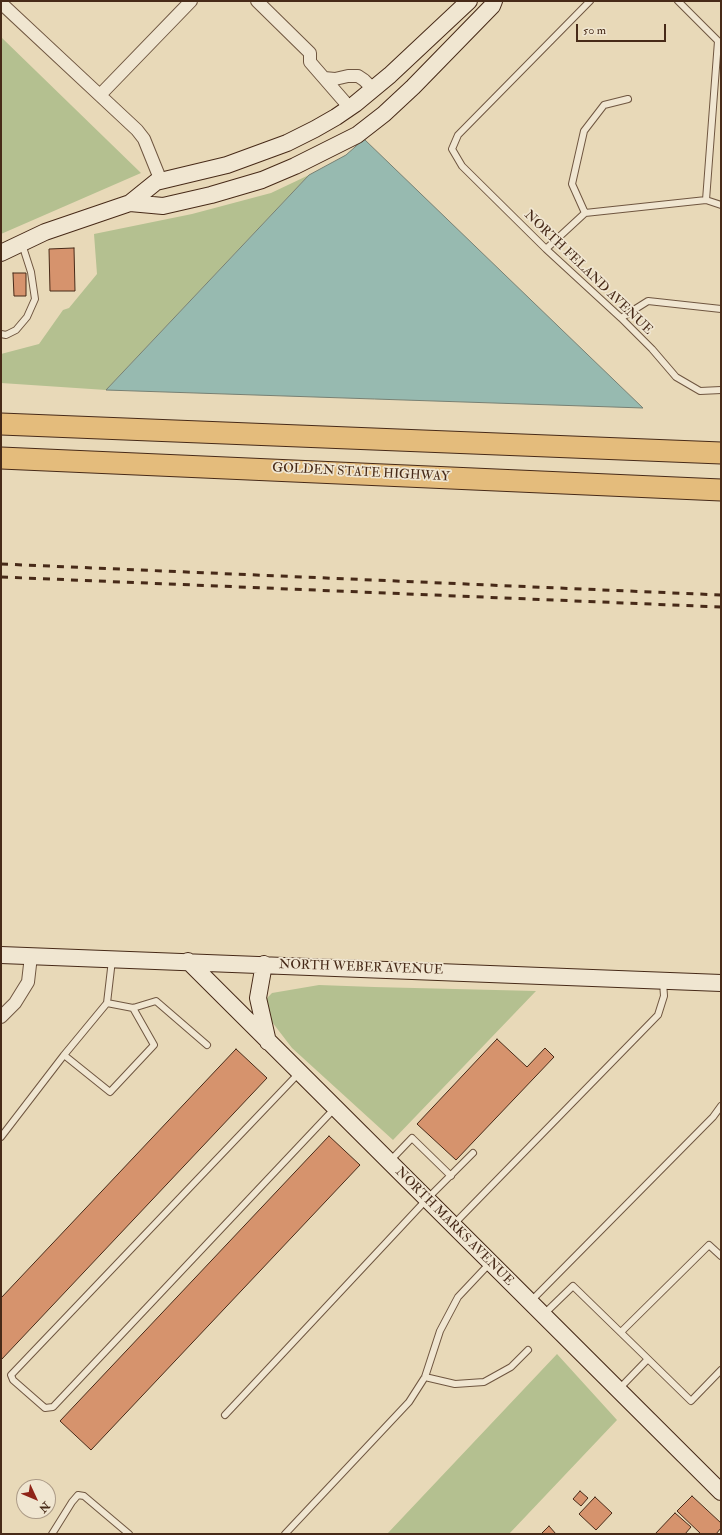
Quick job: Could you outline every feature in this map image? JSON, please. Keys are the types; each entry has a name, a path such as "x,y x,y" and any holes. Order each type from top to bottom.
{"highway":[{"path":"1,424 721,453"},
{"name":"GOLDEN STATE HIGHWAY","path":"1,458 721,490"}],"main road":[{"path":"130,203 163,206 211,195 262,180 295,166 357,135 384,114 413,87 492,6 494,1"},
{"path":"1,253 45,232 130,203 156,182 227,165 260,154 315,129 350,108 373,89 422,46 466,2"},
{"name":"NORTH WEBER AVENUE","path":"1,955 112,960 188,961 721,983"},
{"name":"NORTH MARKS AVENUE","path":"188,961 721,1492"},
{"path":"264,964 258,998 268,1042"}],"street":[{"path":"100,95 191,1"},
{"path":"257,1 310,53 310,62 350,108"},
{"path":"1,3 137,130 144,139 161,181"},
{"path":"324,78 335,79 348,76 358,76 373,89"},
{"path":"1,1018 15,1003 28,982 31,956"}],"lane":[{"name":"NORTH FELAND AVENUE","path":"590,1 458,135 452,149 462,166 546,249 621,318 652,349 676,377 700,391 721,390"},
{"path":"678,1 719,42 706,200"},
{"path":"585,213 572,184 584,131 604,105 628,98"},
{"path":"546,249 585,213 706,200 721,205"},
{"path":"1,334 6,335 16,330 27,317 35,299 31,272 21,243"},
{"path":"621,318 648,301 721,309"},
{"path":"1,1137 106,1003 112,960"},
{"path":"453,1225 658,1015 664,996 663,981"},
{"path":"106,1003 133,1008 156,1001 206,1045"},
{"path":"64,1055 110,1092 154,1045 133,1008"},
{"path":"299,1073 11,1375 13,1380 45,1408 53,1407 335,1108"},
{"path":"530,1302 720,1110"},
{"path":"389,1162 412,1138 451,1176"},
{"path":"225,1415 473,1153"},
{"path":"621,1332 709,1245 721,1256"},
{"path":"285,1534 409,1402 425,1377 440,1331 458,1297 490,1263"},
{"path":"543,1316 573,1286 691,1401 721,1370"},
{"path":"425,1377 455,1384 484,1382 511,1367 528,1350"},
{"path":"618,1390 648,1359"},
{"path":"52,1534 78,1495 84,1496 129,1534"}],"green space":[{"path":"1,37 141,173 1,234"},
{"path":"309,175 106,390 1,383 1,354 39,344 63,310 69,308 97,274 94,234 192,214 271,193"},
{"path":"319,985 536,991 393,1140 292,1048 269,1018 266,999 272,993"},
{"path":"557,1354 617,1420 509,1534 387,1534"}],"water":[{"path":"364,139 643,408 106,390 309,175 346,155"}],"building":[{"path":"74,248 75,291 50,291 49,249"},
{"path":"13,273 26,273 26,296 14,296"},
{"path":"497,1039 527,1067 545,1048 554,1057 456,1160 417,1124"},
{"path":"236,1049 267,1078 1,1360 1,1298"},
{"path":"329,1136 360,1165 91,1450 60,1421"},
{"path":"580,1491 588,1498 581,1506 573,1499"},
{"path":"692,1496 721,1523 721,1528 716,1534 701,1534 677,1511"},
{"path":"595,1497 612,1513 596,1530 579,1514"},
{"path":"675,1513 691,1527 685,1534 655,1534"},
{"path":"549,1526 556,1534 541,1534"}],"railway":[{"path":"1,564 721,595"},
{"path":"1,577 721,607"}]}
